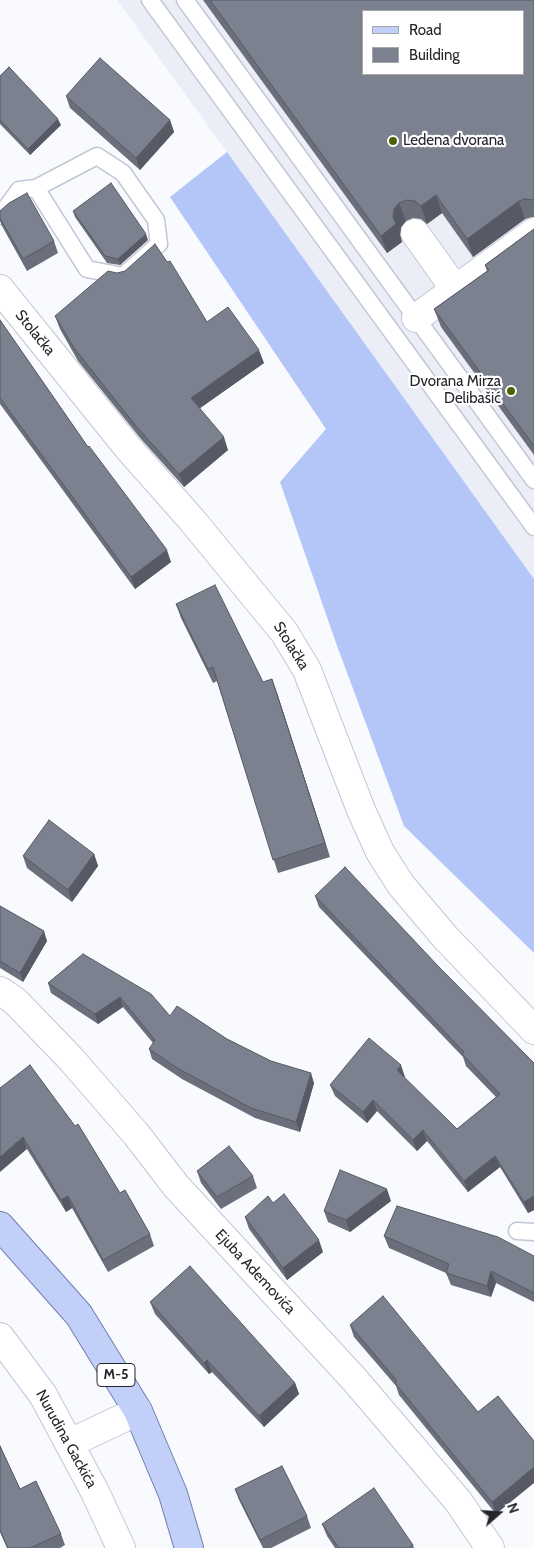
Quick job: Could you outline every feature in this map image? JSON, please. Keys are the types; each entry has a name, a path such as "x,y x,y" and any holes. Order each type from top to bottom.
{"main road":[{"name":"M-5","path":"0,1226 80,1315 138,1411 173,1494 189,1548"}],"street":[{"path":"416,318 534,232"},
{"path":"415,233 455,290"},
{"name":"Stolačka","path":"0,289 128,449 191,519 284,632 307,670 361,810 380,852 396,877 445,937 534,1030"},
{"name":"Ejuba Ademovića","path":"8,996 136,1134 176,1186 354,1379 458,1501 490,1548"},
{"name":"Nurudina Gackića","path":"0,1337 42,1395 70,1443 121,1548"},
{"path":"70,1443 138,1411"}],"lane":[{"path":"150,0 534,527"},
{"path":"185,0 534,480"},
{"path":"0,216 19,190 36,188 97,156 123,173 156,220 159,244 123,276 87,269 36,188"},
{"path":"517,1231 534,1232"}],"shaded area":[{"path":"117,0 534,0 534,579 227,152"},
{"path":"227,152 534,579 534,953 404,826 336,643 280,482 326,429 170,197"}],"building":[{"name":"Ledena dvorana","path":"210,0 534,0 534,200 525,199 519,201 467,239 436,195 421,206 415,201 407,200 399,203 394,209 393,217 396,224 381,236"},
{"path":"100,58 170,120 136,158 66,96"},
{"path":"9,67 58,119 28,149 0,120 0,76"},
{"path":"111,183 146,234 118,259 105,256 73,211"},
{"path":"27,193 54,241 23,259 0,218 0,211 9,203"},
{"name":"Dvorana Mirza Delibašić","path":"534,229 534,446 434,309 489,270 485,265"},
{"path":"155,244 167,262 170,261 207,322 228,307 259,350 191,398 224,437 179,474 136,426 74,348 55,316 108,271 117,273 125,271"},
{"path":"0,320 88,447 167,550 131,577 0,398"},
{"path":"215,585 263,682 272,679 325,843 273,860 213,667 208,669 176,604"},
{"path":"49,820 94,854 68,890 23,856"},
{"path":"345,867 439,967 534,1063 534,1196 524,1202 495,1156 464,1181 423,1130 413,1140 373,1100 363,1112 330,1085 369,1038 401,1065 397,1070 457,1129 500,1094 462,1054 464,1052 315,896"},
{"path":"0,906 44,931 20,973 0,961"},
{"path":"83,954 151,994 170,1016 177,1006 227,1039 271,1061 311,1073 296,1122 251,1108 179,1069 149,1049 155,1040 120,997 95,1014 48,983"},
{"path":"30,1065 75,1126 78,1124 120,1193 125,1190 150,1234 103,1260 68,1196 61,1200 23,1137 0,1157 0,1088"},
{"path":"229,1146 253,1176 217,1197 197,1171"},
{"path":"340,1170 387,1189 346,1220 324,1211"},
{"path":"284,1194 319,1240 283,1268 245,1217 268,1196 273,1203"},
{"path":"397,1206 498,1237 534,1256 534,1293 491,1271 487,1286 446,1273 449,1264 384,1236"},
{"path":"190,1266 295,1383 259,1416 207,1360 204,1363 150,1302"},
{"path":"383,1296 478,1412 498,1396 534,1441 534,1467 492,1502 395,1383 397,1381 350,1325"},
{"path":"0,1446 20,1489 36,1481 61,1534 30,1548 8,1548 0,1530"},
{"path":"282,1466 307,1516 260,1540 235,1489"},
{"path":"374,1488 413,1545 409,1548 339,1548 322,1524"}],"place":[{"name":"Ledena dvorana","path":"393,141"},
{"name":"Dvorana Mirza Delibašić","path":"511,391"}]}
